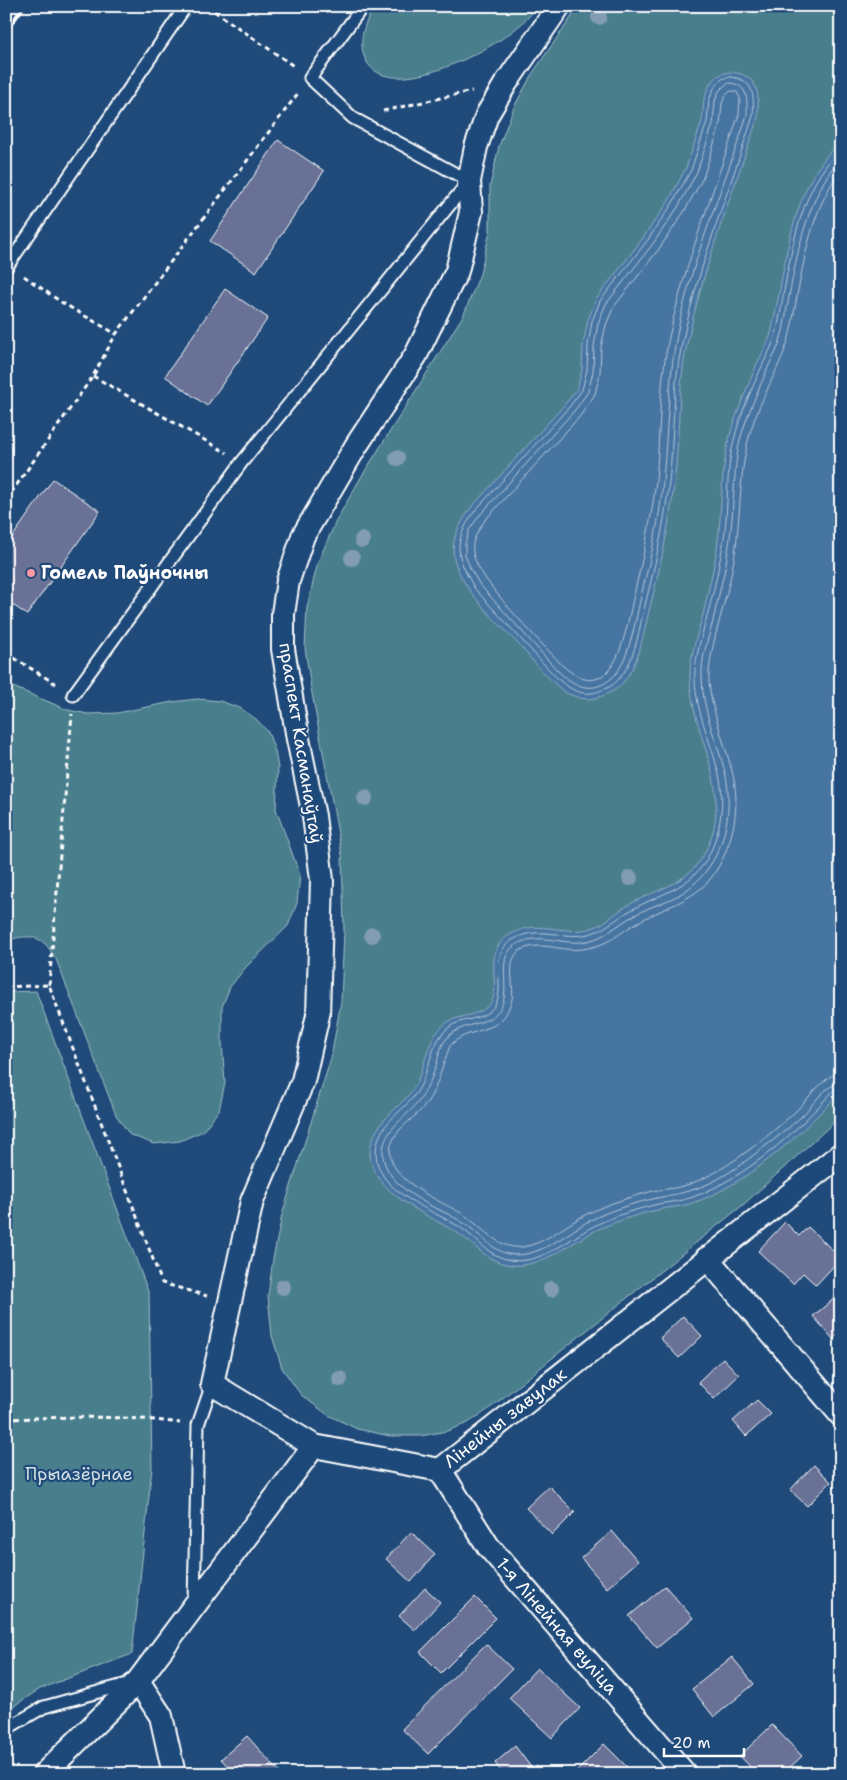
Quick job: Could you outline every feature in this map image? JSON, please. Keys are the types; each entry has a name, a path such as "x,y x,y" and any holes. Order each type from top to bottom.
{"street":[{"name":"праспект Касманаўтаў","path":"212,1384 252,1201 303,1081 318,1016 322,880 314,816 298,739 283,649 283,614 288,581 303,536 356,446 416,355 457,271 471,212 469,181 476,147 484,123 506,83 559,6"},
{"name":"Лінейны завулак","path":"314,1446 440,1470 841,1154"},
{"path":"707,1258 841,1415"},
{"path":"44,1774 138,1681 314,1446 212,1384"},
{"name":"1-я Лінейная вуліца","path":"440,1470 488,1546 685,1774"},
{"path":"138,1681 162,1716 174,1774"}],"lane":[{"path":"7,267 186,6"},
{"path":"73,695 242,462 469,181 353,118 310,78 363,6"},
{"path":"194,1606 198,1425 212,1384"},
{"path":"6,1728 44,1707 138,1681"}],"path":[{"path":"6,500 93,376 116,334 310,78 207,6"},
{"path":"353,118 506,83"},
{"path":"7,267 61,302 116,334"},
{"path":"93,376 242,462"},
{"path":"6,653 73,695 49,986 162,1283 229,1302"},
{"path":"6,987 49,986"},
{"path":"6,1419 55,1417 143,1418 198,1425"}],"green space":[{"path":"375,6 537,6 524,21 506,36 464,60 439,70 415,76 393,77 375,71 364,56 362,49 363,30"},
{"path":"579,6 841,6 841,1116 743,1205 489,1409 468,1423 447,1431 421,1436 390,1436 357,1429 328,1415 301,1395 282,1368 272,1336 268,1296 282,1215 331,1058 341,1001 344,931 342,855 305,648 307,607 318,562 336,521 360,479 464,314 480,274 490,231 490,186 499,146 514,107 532,74"},
{"path":"6,684 68,710 88,714 117,713 197,699 220,701 240,708 256,719 268,732 275,751 278,768 276,809 300,875 297,903 288,926 246,967 230,987 222,1007 225,1083 219,1110 203,1131 180,1141 154,1144 130,1135 116,1115 56,959 46,945 35,938 20,937 6,942"},
{"name":"Прыазёрнае","path":"36,991 149,1294 152,1468 132,1654 40,1689 6,1711 6,992"}],"water":[{"path":"729,72 739,73 752,81 757,92 758,117 710,258 687,344 680,396 672,501 656,583 639,651 628,677 622,684 605,695 591,699 580,698 565,692 550,680 472,593 464,582 454,558 455,538 470,509 577,389 582,370 583,345 588,320 596,299 668,202 686,168 702,121 704,99 710,84 719,75"},
{"path":"841,138 841,1091 791,1141 751,1172 709,1197 686,1205 665,1208 616,1222 588,1234 549,1257 535,1262 521,1265 507,1264 487,1256 461,1235 409,1205 393,1193 380,1180 372,1165 370,1148 381,1124 413,1089 421,1073 433,1038 438,1031 450,1021 477,1013 487,1007 492,1000 494,991 494,961 496,951 501,942 511,934 529,928 583,930 594,927 636,901 686,876 704,854 711,838 716,817 716,797 708,757 696,718 692,698 690,669 715,561 724,465 730,435 739,409 771,333 790,238 801,201 816,171"}],"building":[{"path":"278,140 324,171 256,272 210,241"},
{"path":"225,289 268,318 207,406 165,376"},
{"name":"Гомель Паўночны","path":"53,479 100,511 27,615 6,600 6,546"},
{"path":"785,1222 799,1236 808,1227 841,1258 816,1285 803,1273 793,1284 758,1251"},
{"path":"841,1293 841,1332 833,1339 813,1316"},
{"path":"683,1316 702,1336 679,1358 660,1338"},
{"path":"723,1358 739,1375 714,1399 698,1382"},
{"path":"757,1400 771,1414 746,1436 733,1421"},
{"path":"814,1465 831,1482 807,1506 790,1490"},
{"path":"549,1486 575,1512 552,1535 526,1508"},
{"path":"612,1531 638,1561 607,1588 581,1558"},
{"path":"411,1532 435,1554 411,1582 386,1559"},
{"path":"665,1586 693,1618 657,1648 629,1616"},
{"path":"425,1588 440,1602 415,1630 399,1616"},
{"path":"475,1597 496,1618 441,1673 420,1652"},
{"path":"486,1644 512,1669 428,1754 402,1729"},
{"path":"732,1657 754,1684 714,1717 692,1689"},
{"path":"537,1668 580,1708 552,1738 509,1698"},
{"path":"772,1725 802,1756 783,1774 757,1774 740,1756"},
{"path":"247,1736 281,1774 235,1774 221,1759"},
{"path":"604,1744 632,1772 630,1774 574,1774"},
{"path":"515,1746 536,1774 503,1774 495,1763"}],"railway":[{"path":"6,31 24,6"}],"place":[{"name":"Гомель Паўночны","path":"31,573"}]}
